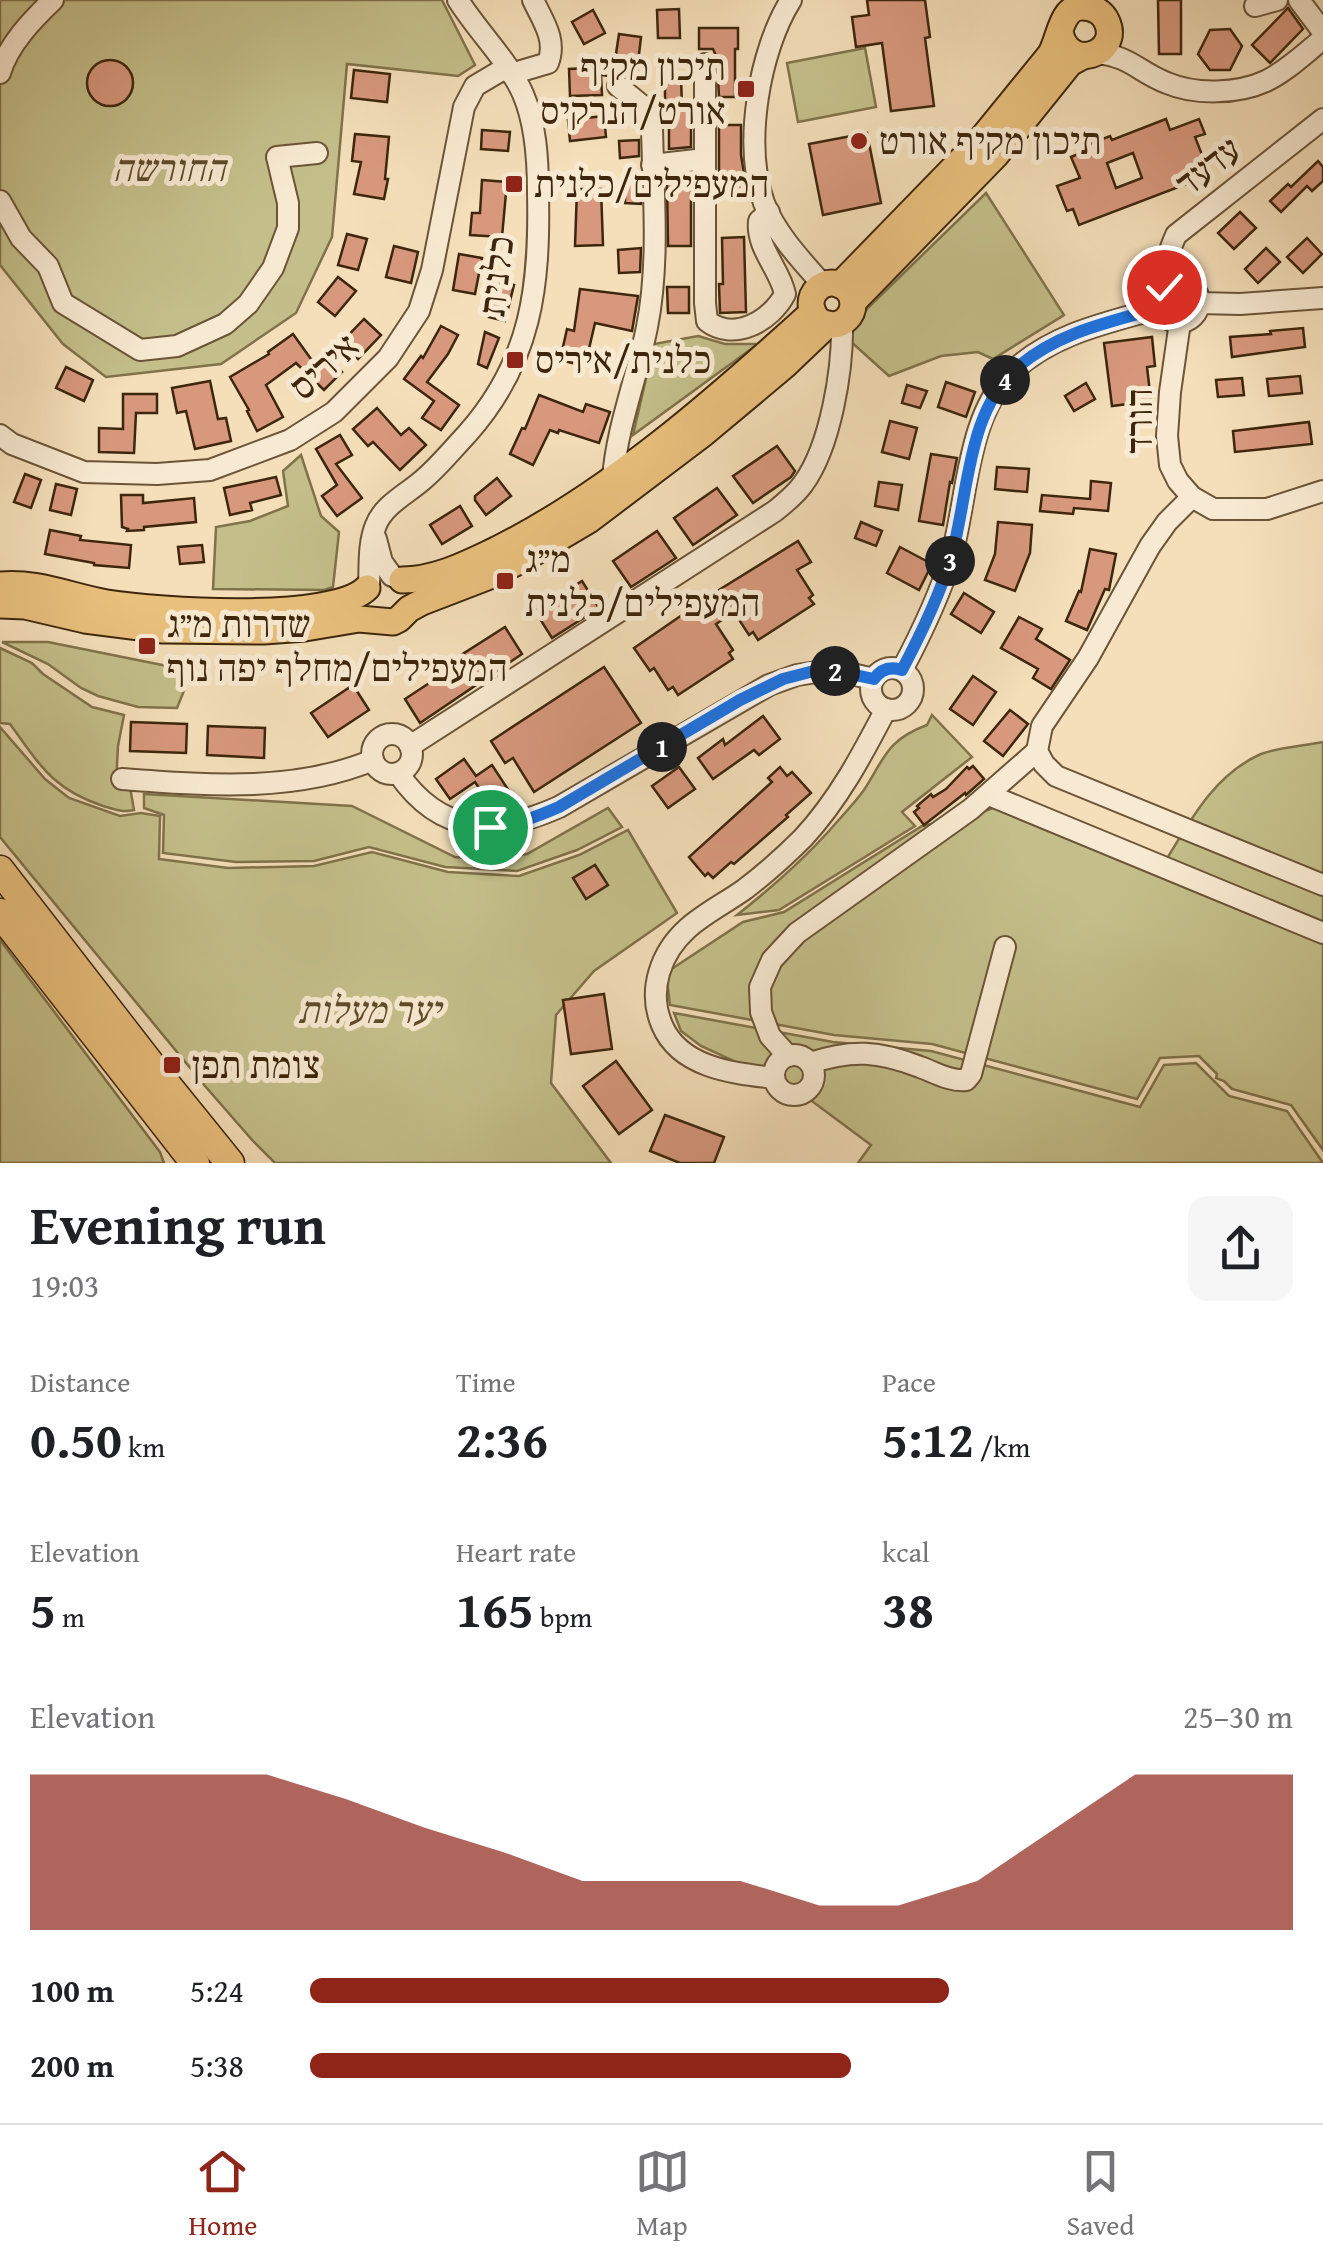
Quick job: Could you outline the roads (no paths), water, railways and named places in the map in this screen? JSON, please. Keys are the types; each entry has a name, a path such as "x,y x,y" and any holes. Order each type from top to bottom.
{"highway":[{"path":"0,870 230,1163"},
{"path":"0,913 185,1156"}],"main road":[{"path":"0,584 128,606 210,611 303,608 353,598 383,582 419,580 479,558 547,521 613,478 833,305 996,155 1070,63 1099,42 1119,0"},
{"path":"0,605 25,606 125,626 210,632 305,628 359,619 393,622 409,609 523,559 589,520 784,366 1050,55 1068,13 1086,3 1101,13 1099,42"},
{"path":"1060,32 1070,51 1099,42"},
{"path":"383,582 410,590 409,609"},
{"path":"379,620 365,603 383,582"}],"street":[{"path":"0,73 4,60 34,18 53,0"},
{"name":"כלנית","path":"383,582 375,527 378,520 447,456 493,402 524,338 538,267 538,166 523,94 458,0"},
{"name":"איריס","path":"0,435 12,444 84,472 157,474 210,470 290,440 334,412 388,358 419,311 432,270 464,107 475,86 509,71 548,63 552,40 532,0"},
{"path":"410,746 774,511 811,472 829,421 842,348 833,305 769,212 758,178 754,144 770,41 791,0"},
{"path":"1255,6 1277,0"},
{"path":"1099,42 1166,83 1226,90 1266,81 1323,35 1299,0"},
{"path":"704,64 706,303 707,321 714,326 728,330 745,328 778,308 785,294 758,233 759,221 769,212"},
{"path":"613,478 616,445 635,381 654,283 652,126 645,108 618,86"},
{"name":"עדעד","path":"1169,284 1168,252 1176,235 1323,120"},
{"path":"0,201 21,238 48,266 62,304 140,350 177,346 225,324 248,304 273,268 288,228 288,203 276,157 317,153"},
{"path":"652,165 705,159"},
{"path":"1180,281 1190,284 1200,302 1194,316 1180,322 1165,317 1159,308 1159,297 1169,284 1180,281"},
{"path":"1200,302 1240,304 1323,298"},
{"path":"902,670 936,600 959,527 976,438 1000,386 1022,364 1062,337 1159,308"},
{"name":"הורד","path":"1180,322 1167,436 1170,465 1178,481 1192,497 1213,508 1267,508 1323,492"},
{"path":"788,1056 770,1036 761,1012 760,986 772,960 797,933 989,795 1037,751 1042,726 1092,653 1150,546 1192,497"},
{"path":"0,576 28,586"},
{"path":"886,669 902,670 912,682 911,699 899,709 886,709 874,699 874,679 886,669"},
{"path":"398,773 428,804 456,820 472,825 510,825 559,807 740,700 783,679 836,671 874,679"},
{"path":"774,1078 715,1067 684,1054 663,1028 657,1012 657,978 663,960 688,928 766,872 816,823 846,784 886,709"},
{"path":"386,735 398,735 410,746 411,760 398,773 386,773 373,760 374,744 386,735"},
{"path":"1037,751 1056,776 1323,885"},
{"path":"122,780 258,784 325,774 373,760"},
{"path":"989,795 1323,933"},
{"path":"810,1063 868,1053 900,1059 957,1081 966,1080 972,1074 1005,947"},
{"path":"788,1056 800,1056 810,1063 814,1078 803,1093 784,1093 774,1078 778,1063 788,1056"}],"place":[{"name":"תיכון מקיף אורט/הנרקיס","path":"746,89"},
{"name":"תיכון מקיף אורט","path":"859,141"},
{"name":"המעפילים/כלנית","path":"514,184"},
{"name":"כלנית/איריס","path":"515,360"},
{"name":"מ״ג המעפילים/כלנית","path":"505,581"},
{"name":"שדרות מ״ג המעפילים/מחלף יפה נוף","path":"147,646"},
{"name":"צומת תפן","path":"172,1065"}],"park label":[{"name":"החורשה","path":"169,168"},
{"name":"יער מעלות","path":"369,1010"}]}
